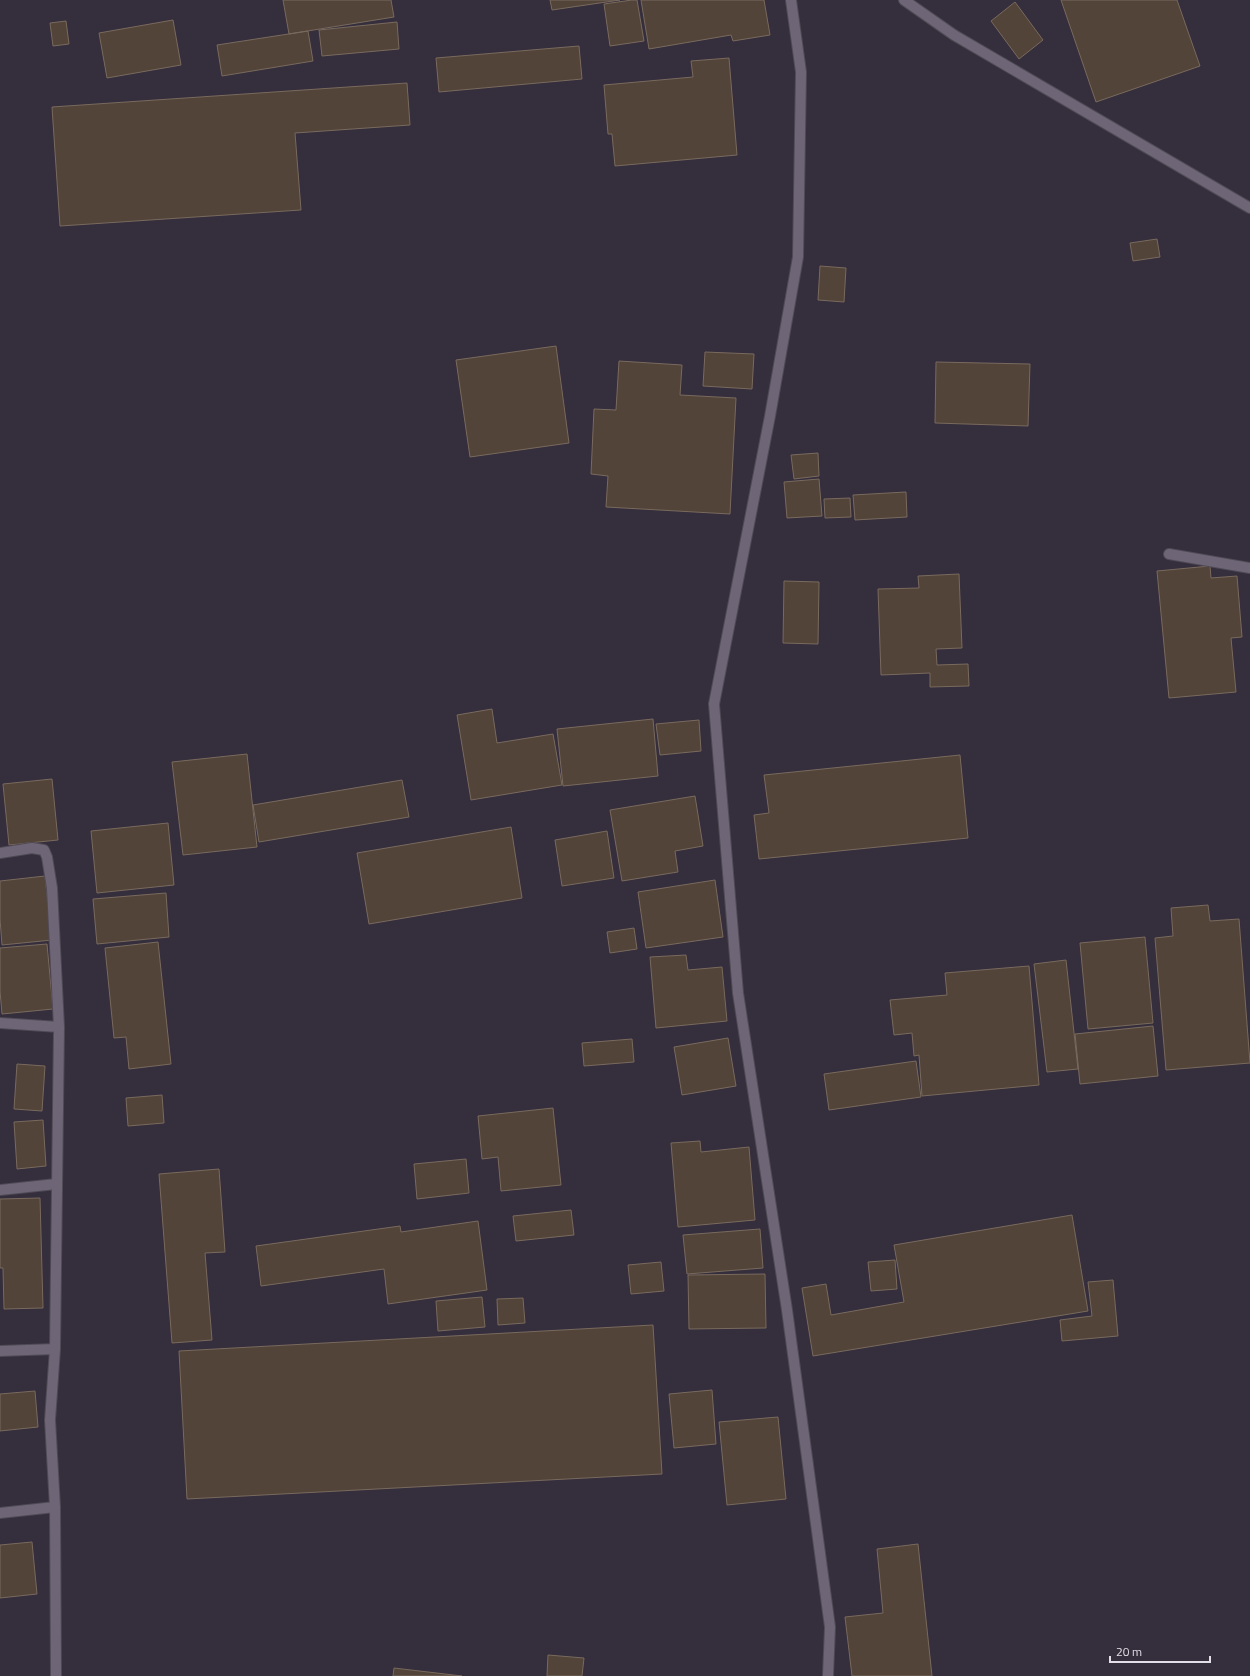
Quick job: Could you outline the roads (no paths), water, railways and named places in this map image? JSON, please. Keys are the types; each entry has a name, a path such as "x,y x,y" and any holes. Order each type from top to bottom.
{"street":[{"path":"791,0 801,72 798,257 770,416 714,704 738,993 787,1310 830,1627 828,1676"},
{"path":"904,0 954,35 1250,208"},
{"path":"1169,554 1250,568"},
{"path":"0,853 32,848 44,850 47,857 52,888 59,1027 55,1349 50,1420 55,1507 56,1676"},
{"path":"0,1023 59,1027"},
{"path":"0,1190 56,1184"},
{"path":"0,1351 55,1349"},
{"path":"0,1513 55,1507"}]}
